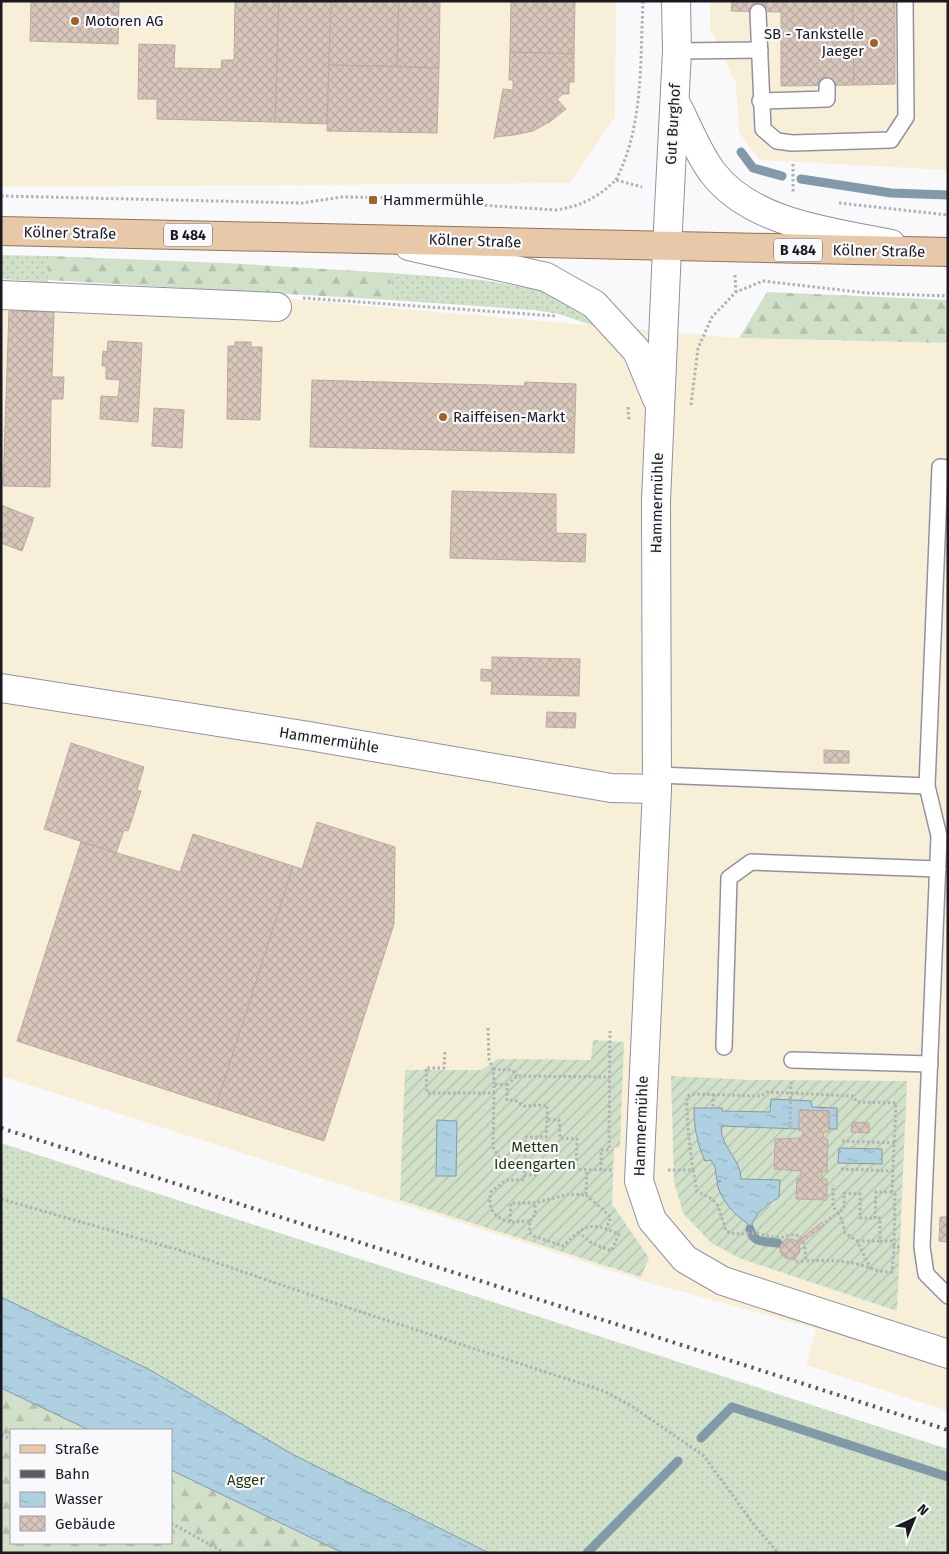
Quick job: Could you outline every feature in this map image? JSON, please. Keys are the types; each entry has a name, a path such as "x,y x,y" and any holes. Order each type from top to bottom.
{"main road":[{"name":"Kölner Straße","path":"1,231 376,239 667,248 938,252"}],"street":[{"name":"Gut Burghof","path":"667,248 677,51 676,1"},
{"path":"675,102 713,173 739,198 794,224 938,252"},
{"path":"376,239 546,277 594,304 637,351 660,405"},
{"name":"Hammermühle","path":"667,248 656,501 658,782 639,1181 652,1220 685,1259 723,1281 948,1354"},
{"path":"1,295 277,307"},
{"name":"Hammermühle","path":"1,688 309,736 610,788 658,782"}],"lane":[{"path":"758,12 760,101 763,129 777,141 792,144 891,140 906,117 905,1"},
{"path":"677,51 760,50"},
{"path":"760,101 827,99 827,86"},
{"path":"948,468 940,467 928,786 943,836 938,869 922,1213 922,1258 926,1274 948,1296"},
{"path":"658,782 928,786"},
{"path":"724,1048 729,878 751,862 938,869"},
{"path":"792,1060 930,1064"}],"path":[{"path":"1,196 302,202 342,197 410,198 418,201 556,210 578,207 600,195 616,180 627,158 637,120 643,1"},
{"path":"792,144 794,198"},
{"path":"616,180 670,195"},
{"path":"833,202 948,214"},
{"path":"689,414 698,348 712,317 736,292 763,281 867,293 948,296"},
{"path":"277,307 278,297 559,316"},
{"path":"628,405 630,430"},
{"path":"488,1028 489,1060 493,1069 494,1084 493,1147 502,1163 539,1162 538,1175 524,1175"},
{"path":"601,1170 601,1150 609,1150 610,1030"},
{"path":"445,1052 444,1068 426,1068 427,1093 494,1093"},
{"path":"493,1069 512,1070 517,1076"},
{"path":"494,1084 507,1085 517,1076 609,1078"},
{"path":"507,1085 508,1100 516,1101 524,1106 547,1105 546,1137 526,1137 524,1180 506,1180 491,1192 489,1205 493,1214 500,1220 510,1222 530,1221"},
{"path":"806,1261 805,1247 797,1235 782,1237 757,1233 734,1235 726,1231 718,1206 712,1199 697,1191 687,1133 687,1096 694,1094 762,1096 767,1092 852,1096 857,1102 896,1103 892,1192 895,1194 894,1247"},
{"path":"790,1128 791,1093"},
{"path":"713,1094 713,1107"},
{"path":"547,1119 559,1120 560,1138 577,1139 576,1170"},
{"path":"842,1141 895,1143"},
{"path":"539,1169 586,1170 586,1195"},
{"path":"841,1169 893,1171"},
{"path":"639,1170 693,1170"},
{"path":"833,1185 833,1207 842,1220 845,1234 857,1241 894,1241"},
{"path":"875,1218 876,1192 892,1192"},
{"path":"825,1222 844,1209 844,1193 860,1194 860,1218 880,1218 880,1241"},
{"path":"510,1222 511,1203 535,1203 569,1194 586,1195 611,1217 606,1229"},
{"path":"1,1198 182,1251 355,1310 604,1391 634,1407 704,1456 755,1526 778,1553"},
{"path":"535,1203 535,1215 530,1221 529,1232 534,1236 564,1246 578,1232 596,1225 619,1234 611,1251 592,1243 578,1232"},
{"path":"857,1241 871,1269"},
{"path":"794,1258 795,1262 833,1259 886,1273"},
{"path":"172,1524 225,1553"}],"shaded area":[{"path":"1,1 616,1 615,117 570,183 1,187"},
{"path":"710,1 948,1 948,170 760,160 739,133 736,84 710,28"},
{"path":"1,280 275,294 276,298 739,338 948,343 948,1411 806,1365 816,1329 640,1280 1,1076"}],"green space":[{"path":"1,255 48,256 48,282 1,279"},
{"path":"48,256 225,263 391,273 390,300 48,280"},
{"path":"391,273 482,280 559,293 606,330 559,314 534,310 390,300"},
{"path":"767,292 948,300 948,343 739,338"},
{"name":"Metten Ideengarten","path":"593,1040 624,1042 620,1147 614,1148 612,1204 649,1258 641,1277 400,1200 405,1070 481,1070 497,1059 591,1060","holes":["438,1120 457,1121 455,1176 436,1175"]},
{"path":"671,1076 751,1080 907,1081 897,1311 739,1258 710,1242 683,1213 674,1182","holes":["771,1099 811,1102 811,1107 837,1108 829,1129 824,1132 823,1139 828,1140 827,1172 822,1172 822,1179 827,1180 826,1200 796,1199 797,1179 801,1179 801,1171 774,1169 775,1139 803,1138 803,1131 799,1129 721,1125 724,1140 738,1165 741,1179 780,1181 775,1202 759,1212 752,1223 748,1223 730,1207 718,1189 721,1180 717,1180 715,1167 696,1138 694,1109 722,1108 722,1111 770,1112","839,1148 882,1149 882,1164 839,1163","821,1222 823,1225 799,1245 797,1256 790,1259 783,1257 780,1249 782,1242 790,1239 797,1242"]},
{"path":"1,1143 948,1449 948,1553 224,1553 172,1516 172,1429 16,1429 1,1425"},
{"path":"1,1388 87,1429 10,1429 10,1544 172,1544 172,1470 343,1553 1,1553"}],"water":[{"path":"771,1099 811,1101 812,1107 837,1108 837,1129 829,1129 829,1111 800,1110 799,1129 721,1126 724,1141 738,1165 741,1179 780,1180 779,1197 759,1212 752,1223 753,1228 748,1230 747,1223 737,1216 724,1201 717,1183 721,1181 717,1181 715,1167 711,1160 705,1161 696,1135 694,1108 722,1108 722,1111 770,1112"},
{"path":"437,1120 457,1121 456,1176 436,1176"},
{"path":"839,1148 882,1149 882,1164 838,1163"},
{"name":"Agger","path":"1,1297 152,1371 292,1454 489,1553 343,1553 172,1470 172,1429 87,1429 1,1388"}],"building":[{"name":"Motoren AG","path":"31,1 119,1 118,44 30,41"},
{"path":"235,1 279,1 275,122 157,119 157,99 138,99 139,44 175,45 174,68 221,69 222,60 234,60"},
{"path":"279,1 331,1 327,124 275,122"},
{"path":"331,1 399,1 397,66 329,65"},
{"path":"399,1 440,1 439,68 397,66"},
{"path":"511,1 575,1 574,54 510,52"},
{"path":"732,1 853,1 854,85 781,86 781,12 731,11"},
{"name":"SB - Tankstelle Jaeger","path":"853,1 895,1 895,84 854,85"},
{"path":"510,52 574,54 574,82 569,82 569,94 563,94 557,99 566,109 551,121 533,131 495,137 494,139 503,89 513,90 513,80 509,80"},
{"path":"329,65 439,68 437,133 327,131"},
{"path":"9,311 54,312 52,377 64,377 63,399 51,399 50,487 3,486"},
{"path":"108,341 142,343 138,422 100,419 101,396 118,397 120,380 106,379 106,366 102,366 103,351 107,352"},
{"path":"235,342 251,342 251,347 262,347 260,420 227,419 228,346 235,346"},
{"name":"Raiffeisen-Markt","path":"312,380 524,386 525,382 576,384 574,453 310,447"},
{"path":"154,408 184,410 182,448 152,446"},
{"path":"452,491 556,494 556,533 586,534 585,562 450,558"},
{"path":"1,505 34,518 22,551 1,543"},
{"path":"492,657 580,659 579,696 491,694 492,681 481,681 481,669 492,670"},
{"path":"547,712 576,713 575,728 546,727"},
{"path":"71,743 144,767 137,790 141,791 128,831 124,830 116,853 44,829"},
{"path":"824,750 849,751 849,763 824,763"},
{"path":"317,822 395,847 394,924 324,1141 216,1106 293,866 302,869"},
{"path":"193,834 293,866 216,1106 17,1041 81,842 180,872"},
{"path":"799,1110 829,1111 829,1132 824,1132 823,1139 828,1139 827,1172 822,1172 822,1179 827,1179 827,1200 796,1199 797,1178 801,1179 801,1171 774,1169 775,1139 803,1138 803,1131 799,1131"},
{"path":"852,1122 869,1123 869,1133 851,1132"},
{"path":"940,1217 948,1217 948,1242 939,1241"},
{"path":"822,1222 824,1225 799,1245 797,1242"},
{"path":"790,1239 797,1242 800,1249 797,1256 790,1259 783,1256 780,1249 783,1242"}],"waterway":[{"path":"741,152 753,168 782,176"},
{"path":"801,179 891,193 948,195"},
{"path":"750,1229 757,1239 778,1243"},
{"path":"701,1438 732,1407 948,1477"},
{"path":"587,1553 678,1461"}],"railway":[{"path":"1,1128 948,1430"}],"place":[{"name":"Motoren AG","path":"75,21"},
{"name":"SB - Tankstelle Jaeger","path":"874,43"},
{"name":"Hammermühle","path":"373,200"},
{"name":"Raiffeisen-Markt","path":"443,417"}]}
